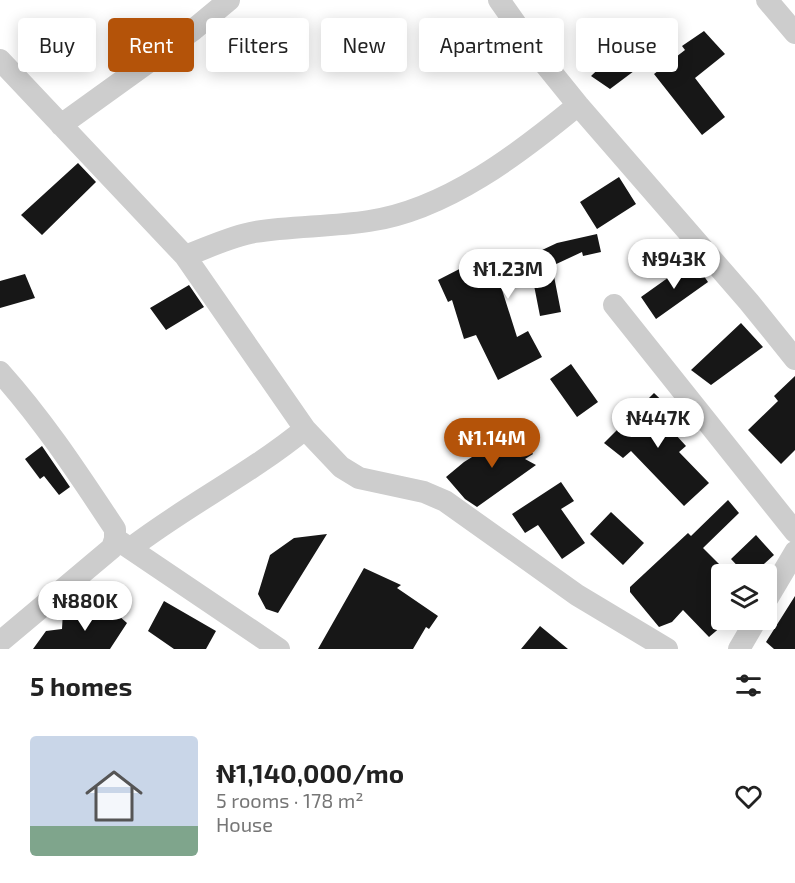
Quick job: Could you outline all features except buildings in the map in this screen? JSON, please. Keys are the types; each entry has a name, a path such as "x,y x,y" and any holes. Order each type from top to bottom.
{"street":[{"path":"61,125 193,30 230,0"},
{"path":"499,0 540,58 795,359"},
{"path":"767,0 795,33"},
{"path":"0,60 185,256 305,429 341,467 359,478 424,492 445,501 567,588 667,649"},
{"path":"185,256 253,232 370,221 412,210 494,170 579,105"},
{"path":"614,305 795,532"},
{"path":"0,372 28,403 70,460 123,543 279,649"},
{"path":"0,642 112,548 157,528 275,454 305,429"},
{"path":"777,582 795,552"},
{"path":"739,649 750,630"}]}
